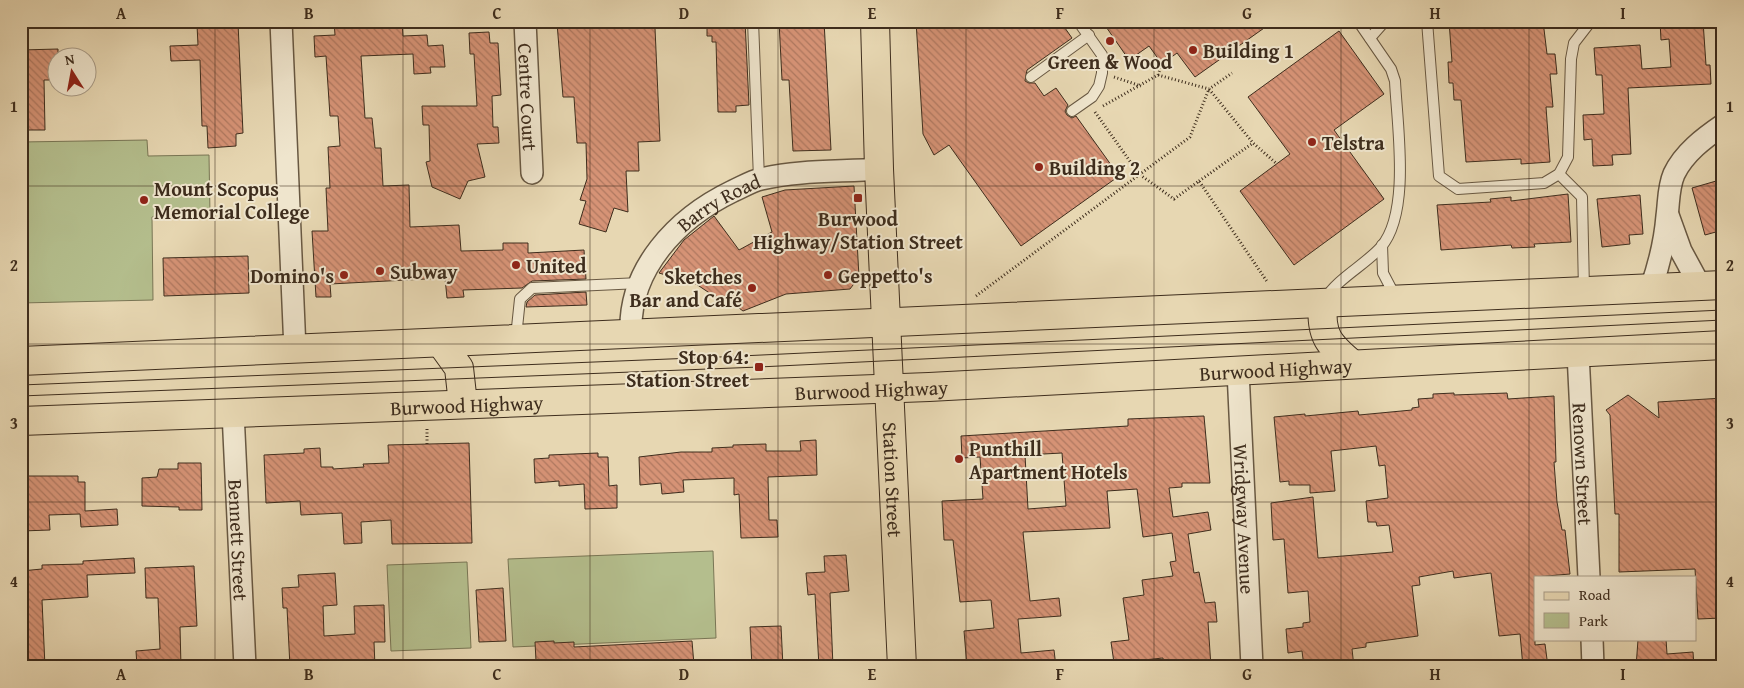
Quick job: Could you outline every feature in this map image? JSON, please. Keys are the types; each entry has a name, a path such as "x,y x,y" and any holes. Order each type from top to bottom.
{"main road":[{"name":"Station Street","path":"875,21 879,169 902,667"},
{"path":"21,361 1711,286"},
{"path":"1323,304 1322,319 1326,339 1352,364"},
{"path":"441,343 460,368 463,404"},
{"name":"Burwood Highway","path":"21,421 889,388 1723,345"}],"street":[{"path":"281,21 295,350"},
{"name":"Centre Court","path":"524,21 532,173"},
{"path":"1651,288 1661,258 1668,215 1668,195 1674,174 1688,154 1704,138 1723,125"},
{"name":"Barry Road","path":"631,334 631,308 652,259 666,239 683,223 710,204 759,179 784,175 879,169"},
{"path":"1668,215 1681,251 1711,286"},
{"name":"Renown Street","path":"1578,352 1589,576"},
{"name":"Wridgway Avenue","path":"1238,371 1252,667"},
{"name":"Bennett Street","path":"233,412 245,667"},
{"path":"1592,640 1593,667"}],"lane":[{"path":"753,21 759,179"},
{"path":"1072,111 1092,97 1099,86 1102,73 1102,55 1078,21"},
{"path":"1323,304 1334,289 1382,245 1393,222 1398,200 1400,171 1395,81 1391,69 1358,21"},
{"path":"1370,38 1386,21"},
{"path":"1427,21 1439,176 1458,189 1544,183 1559,174 1568,157 1571,59 1574,43 1591,21"},
{"path":"1031,77 1089,36"},
{"path":"1559,174 1582,197 1584,292"},
{"path":"1382,245 1384,273 1398,300"},
{"path":"516,338 520,299 532,288 641,283"}],"path":[{"path":"1162,64 1158,76 1094,111 1139,174 1174,199 1253,143"},
{"path":"972,298 1036,253 1190,137 1209,89 1232,73"},
{"path":"1158,76 1209,89 1253,143 1277,164"},
{"path":"1114,77 1141,86"},
{"path":"1199,181 1268,284"},
{"path":"426,426 427,444"}],"green space":[{"path":"147,140 148,156 209,155 210,215 152,217 153,300 21,303 21,142"},
{"path":"713,551 716,638 513,647 508,559"},
{"path":"467,562 471,648 391,651 387,565"}],"building":[{"path":"334,21 364,21 364,24 402,22 403,36 427,35 428,46 443,45 445,67 430,67 431,73 414,74 413,54 361,56 365,118 372,118 375,148 381,148 383,186 409,185 410,227 459,225 461,251 503,250 503,243 528,243 528,253 584,250 586,279 532,281 522,288 463,290 464,297 447,298 445,278 330,284 331,297 316,297 312,231 328,231 326,188 330,188 328,147 340,146 338,116 330,116 326,56 315,57 314,36 335,35"},
{"path":"586,21 587,28 655,28 660,141 638,142 639,171 626,171 628,212 614,208 606,232 579,224 586,201 580,200 587,179 586,143 577,143 574,97 563,97 557,23"},
{"path":"707,21 745,21 749,105 736,106 736,112 718,112 716,42 712,42 712,36 707,36"},
{"path":"779,21 824,21 831,150 793,151 789,80 782,80"},
{"path":"916,21 1060,21 1072,38 1027,70 1025,81 1035,83 1044,96 1056,88 1068,105 1065,111 1067,115 1072,118 1076,116 1119,176 1021,246 949,145 934,155 923,134"},
{"name":"Building 1","path":"1102,21 1274,21 1195,77 1177,53 1162,64 1149,46 1129,60"},
{"path":"1449,21 1543,21 1547,54 1555,54 1557,74 1550,74 1553,107 1546,107 1550,162 1521,164 1521,159 1466,162 1461,100 1454,100 1453,83 1449,83 1448,62 1452,62"},
{"path":"1660,21 1703,21 1706,65 1710,65 1711,84 1628,88 1631,154 1612,155 1613,165 1593,166 1592,139 1584,140 1583,115 1604,114 1602,75 1596,75 1594,48 1640,45 1642,69 1671,67 1669,39 1661,40"},
{"path":"238,23 243,133 236,134 236,146 208,148 207,126 202,126 200,60 171,61 170,46 198,45 197,25"},
{"name":"Telstra","path":"1339,31 1384,94 1334,130 1384,199 1294,265 1240,191 1290,154 1248,97"},
{"path":"489,32 490,43 498,43 501,95 492,96 493,127 498,127 499,143 477,144 485,177 468,181 460,199 432,187 426,162 430,161 429,125 423,125 422,106 477,106 474,54 470,54 469,33"},
{"path":"48,49 48,80 44,80 45,130 21,130 21,50"},
{"path":"1723,179 1723,230 1705,235 1692,188"},
{"path":"854,186 859,277 850,289 786,294 743,311 731,302 729,306 696,284 659,273 684,240 714,216 739,250 772,232 762,197 785,190"},
{"path":"1568,194 1571,242 1534,244 1535,247 1512,248 1511,245 1441,250 1437,205 1491,202 1490,199 1511,197 1511,201"},
{"path":"1640,195 1643,234 1629,235 1630,244 1602,247 1597,199"},
{"path":"248,256 249,293 164,296 163,258"},
{"path":"586,292 587,305 526,307 527,302 535,295"},
{"path":"1507,393 1508,399 1554,396 1556,462 1554,462 1557,502 1562,530 1565,530 1570,574 1534,576 1534,640 1535,645 1545,644 1548,667 1523,667 1520,634 1499,636 1491,573 1454,578 1453,571 1419,577 1420,585 1412,586 1418,636 1366,643 1366,647 1352,649 1354,667 1304,667 1302,651 1288,653 1286,629 1303,627 1303,623 1310,622 1308,591 1288,593 1284,539 1273,540 1271,503 1313,497 1318,558 1393,552 1389,525 1377,526 1376,522 1368,522 1366,501 1388,498 1385,465 1379,466 1376,446 1331,451 1335,491 1310,493 1310,485 1289,485 1289,481 1280,482 1274,417 1358,411 1359,415 1412,410 1412,408 1419,407 1418,399 1433,398 1433,394"},
{"path":"1628,395 1659,418 1658,402 1723,398 1723,568 1720,568 1722,618 1698,619 1695,569 1619,572 1619,514 1615,514 1610,415 1606,410"},
{"path":"1204,416 1210,483 1182,483 1182,487 1169,488 1173,517 1208,512 1211,530 1188,534 1194,573 1199,572 1205,603 1215,602 1217,622 1208,622 1211,667 1163,666 1163,658 1114,663 1111,642 1129,640 1123,598 1144,595 1142,580 1173,576 1170,562 1176,561 1172,533 1143,537 1137,489 1107,491 1110,528 1023,532 1030,601 1059,598 1061,616 1018,619 1021,653 1054,650 1056,667 967,667 964,631 994,628 991,600 960,602 953,540 944,540 942,501 983,499 980,457 962,458 961,436 1128,426 1128,419","holes":["1062,453 1066,506 1028,509 1025,455"]},
{"path":"816,440 817,475 768,477 769,520 777,520 778,537 741,538 739,494 734,495 734,478 683,480 684,492 662,494 661,483 640,485 639,457 681,452 712,452 712,448 733,447 733,445 766,444 766,451 801,451 800,441"},
{"path":"469,443 472,543 392,544 391,520 361,522 362,543 344,544 342,513 301,515 300,501 266,503 264,455 304,453 304,449 320,448 321,467 333,467 333,469 364,467 363,464 389,463 388,445"},
{"path":"598,453 598,457 608,457 609,486 617,485 617,508 585,509 584,484 559,486 559,481 535,483 534,459 549,458 549,455"},
{"path":"178,463 201,463 202,510 179,510 179,507 142,506 142,478 157,477 159,469 178,469"},
{"path":"21,476 78,476 78,482 85,482 85,511 117,509 118,525 81,527 80,514 49,515 50,530 21,531"},
{"path":"846,555 849,591 830,593 833,667 819,667 815,594 808,595 806,573 825,572 824,556"},
{"path":"134,558 135,573 87,575 88,597 42,600 45,667 21,667 21,571 42,569 42,565 83,564 83,561"},
{"path":"194,566 197,626 180,627 181,667 137,666 136,651 160,649 158,598 146,598 145,568"},
{"path":"335,573 337,605 323,606 324,636 355,634 354,606 384,605 385,642 374,642 375,667 290,667 287,608 283,608 282,588 299,587 298,575"},
{"path":"503,588 506,641 479,642 476,590"},
{"path":"781,626 783,667 752,667 750,627"},
{"path":"1638,640 1666,640 1667,654 1693,652 1694,667 1636,667"},
{"path":"554,641 554,643 574,642 574,647 692,641 694,665 552,667 552,665 545,665 545,660 536,661 535,642"}],"tram line":[{"path":"21,385 719,357 1723,310"},
{"path":"21,396 759,367 1723,320"}],"place":[{"name":"Green & Wood","path":"1110,41"},
{"name":"Building 1","path":"1193,50"},
{"name":"Telstra","path":"1312,142"},
{"name":"Building 2","path":"1039,167"},
{"name":"Burwood Highway/Station Street","path":"858,198"},
{"name":"Mount Scopus Memorial College","path":"144,200"},
{"name":"United","path":"516,265"},
{"name":"Subway","path":"380,271"},
{"name":"Domino's","path":"344,275"},
{"name":"Geppetto's","path":"828,275"},
{"name":"Sketches Bar and Café","path":"752,288"},
{"name":"Stop 64: Station Street","path":"759,367"},
{"name":"Punthill Apartment Hotels","path":"959,459"}]}
